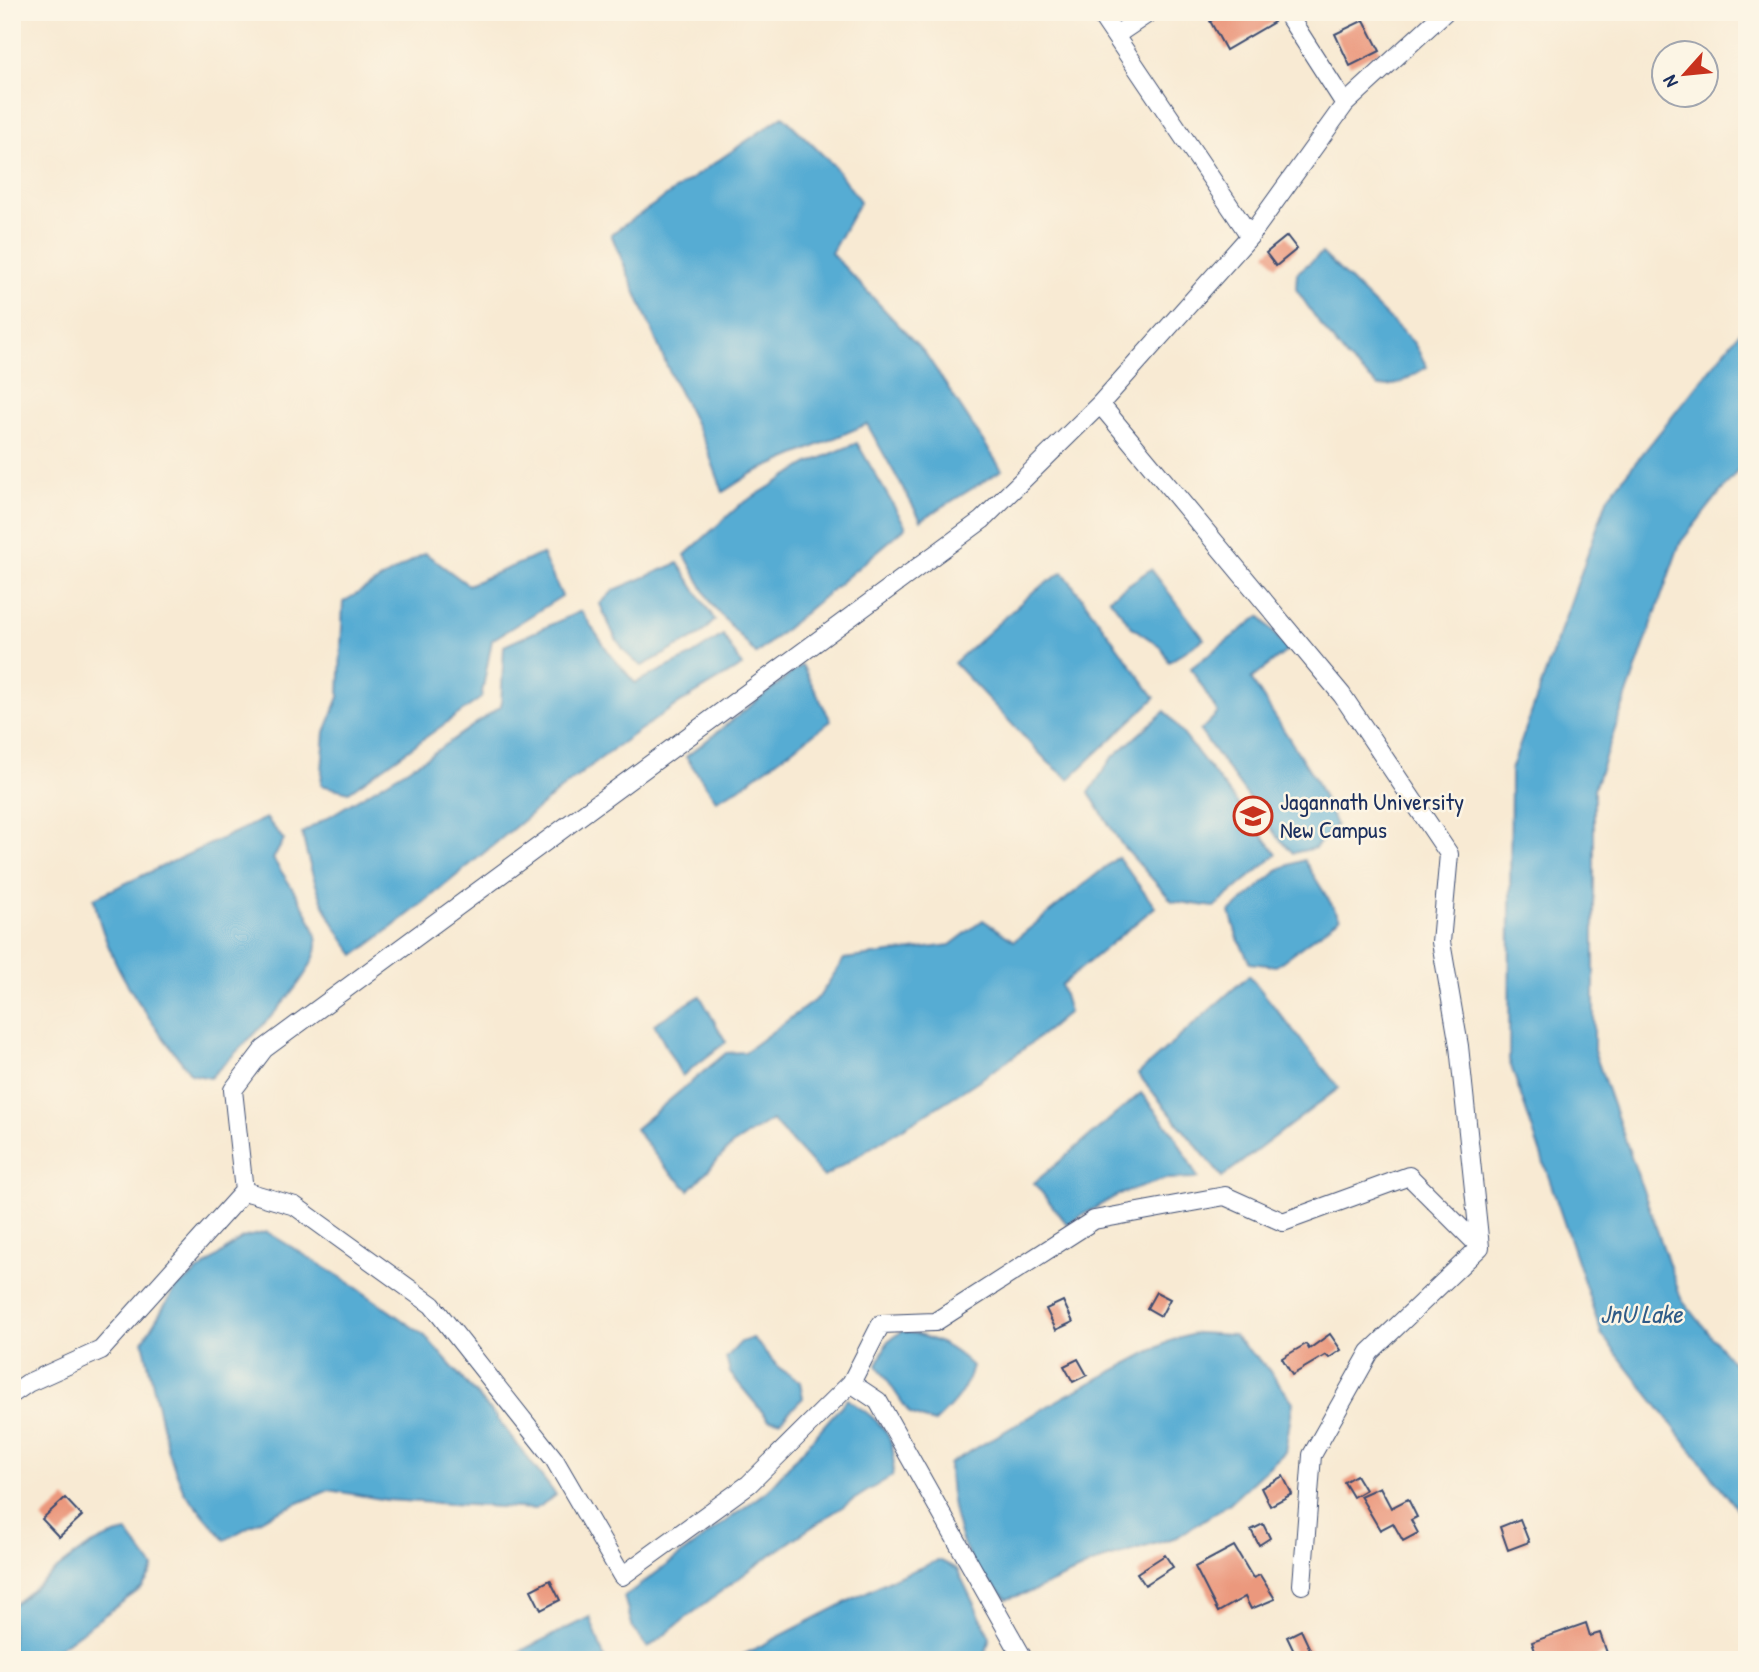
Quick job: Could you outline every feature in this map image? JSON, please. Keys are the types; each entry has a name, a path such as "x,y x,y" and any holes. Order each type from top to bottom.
{"street":[{"path":"1100,12 1250,236"},
{"path":"1116,35 1150,12"},
{"path":"1286,12 1345,104"},
{"path":"12,1394 28,1383 101,1350 244,1191 233,1090 264,1049 982,520 1100,404 1250,236 1345,104 1445,12"},
{"path":"1100,404 1342,695 1449,854 1441,942 1459,1046 1480,1247"},
{"path":"244,1191 295,1206 432,1305 554,1459 622,1576 749,1484 850,1382 881,1324 935,1322 1094,1220 1226,1196 1283,1222 1409,1176 1480,1247"},
{"path":"1302,1585 1312,1455 1370,1352 1480,1247"},
{"path":"850,1382 878,1401 1024,1660"}],"water":[{"path":"783,116 834,166 860,201 831,253 925,353 1002,470 921,520 867,424 751,474 723,492 705,443 670,373 611,234"},
{"path":"1322,253 1414,343 1427,367 1398,384 1379,387 1347,358 1296,289 1297,273"},
{"name":"JnU Lake","path":"1747,323 1747,459 1680,543 1594,789 1594,1051 1681,1298 1747,1381 1747,1521 1602,1335 1509,1060 1511,770 1608,497"},
{"path":"857,443 906,527 756,654 712,605 685,555 740,505 807,464"},
{"path":"425,553 468,585 542,554 562,596 492,640 481,698 349,792 321,785 325,732 339,697 343,602"},
{"path":"678,563 715,620 700,635 642,666 622,647 600,604 614,590"},
{"path":"1151,569 1204,639 1169,662 1161,647 1132,627 1109,598"},
{"path":"1063,572 1155,698 1069,779 1049,763 954,663 1033,592"},
{"path":"581,611 610,654 635,683 689,657 723,635 742,666 677,705 617,746 355,955 335,927 321,898 302,833 429,756 501,706 504,646"},
{"path":"1260,616 1288,650 1251,679 1315,779 1336,825 1315,848 1293,853 1276,835 1200,731 1218,713 1191,668"},
{"path":"802,665 831,721 738,789 716,800 686,757"},
{"path":"1165,711 1277,854 1214,907 1172,901 1122,845 1089,793 1111,759"},
{"path":"266,818 284,840 273,859 300,901 316,936 317,945 313,960 289,996 210,1078 191,1074 145,1013 119,969 108,946 94,898"},
{"path":"1118,857 1155,907 1061,985 1069,1012 1041,1036 981,1079 824,1177 772,1120 732,1145 689,1190 664,1166 635,1129 726,1053 745,1052 819,997 844,959 950,945 983,920 1014,941"},
{"path":"1304,860 1340,918 1276,966 1250,963 1238,939 1230,912 1281,868"},
{"path":"1249,975 1339,1088 1222,1177 1138,1074"},
{"path":"700,996 726,1042 682,1076 654,1024"},
{"path":"1141,1093 1174,1134 1198,1178 1165,1179 1118,1195 1067,1224 1034,1183"},
{"path":"267,1232 347,1281 425,1336 496,1417 556,1495 535,1509 387,1500 329,1490 268,1516 225,1540 184,1492 168,1452 143,1341 175,1289 242,1238"},
{"path":"902,1331 940,1343 972,1366 958,1397 934,1423 910,1414 877,1365 888,1341"},
{"path":"1197,1333 1233,1335 1268,1369 1293,1402 1285,1452 1230,1503 1177,1537 1099,1561 1036,1590 1007,1599 979,1572 969,1557 959,1532 949,1464 1065,1396 1170,1341"},
{"path":"753,1338 778,1367 800,1382 803,1398 780,1421 769,1420 730,1373 726,1358 741,1342"},
{"path":"847,1399 877,1421 890,1439 894,1462 892,1476 767,1558 648,1648 633,1628 624,1597 768,1490"},
{"path":"127,1532 154,1568 142,1588 42,1660 12,1660 12,1606 80,1552"},
{"path":"939,1560 957,1569 990,1637 984,1660 733,1660 890,1580"},
{"path":"590,1617 605,1660 497,1660 508,1657"}],"building":[{"path":"1238,12 1269,12 1274,22 1226,50 1210,21 1225,13 1228,17"},
{"path":"1364,20 1380,51 1350,66 1335,34"},
{"path":"1287,236 1297,249 1276,266 1266,253"},
{"path":"1156,1292 1170,1299 1161,1316 1147,1308"},
{"path":"1063,1301 1073,1322 1056,1330 1046,1309"},
{"path":"1330,1334 1341,1350 1329,1358 1326,1355 1292,1375 1282,1358 1306,1344 1309,1349"},
{"path":"1078,1359 1087,1375 1073,1382 1064,1366"},
{"path":"1356,1475 1365,1490 1353,1497 1344,1482"},
{"path":"1283,1476 1292,1494 1270,1506 1261,1488"},
{"path":"1380,1487 1391,1508 1408,1499 1417,1517 1411,1520 1418,1533 1403,1541 1393,1523 1380,1530 1360,1496"},
{"path":"65,1498 82,1516 59,1537 42,1519"},
{"path":"1520,1519 1529,1542 1508,1550 1500,1527"},
{"path":"1263,1524 1270,1538 1259,1545 1251,1530"},
{"path":"1234,1546 1253,1578 1260,1575 1275,1599 1251,1609 1245,1597 1218,1612 1195,1567"},
{"path":"1165,1555 1173,1567 1145,1585 1137,1573"},
{"path":"550,1580 560,1600 541,1610 531,1590"},
{"path":"1586,1623 1590,1636 1600,1633 1607,1653 1589,1660 1538,1660 1532,1642"},
{"path":"1301,1630 1315,1660 1298,1660 1287,1637"}],"place":[{"name":"Jagannath University New Campus","path":"1253,816"}]}
